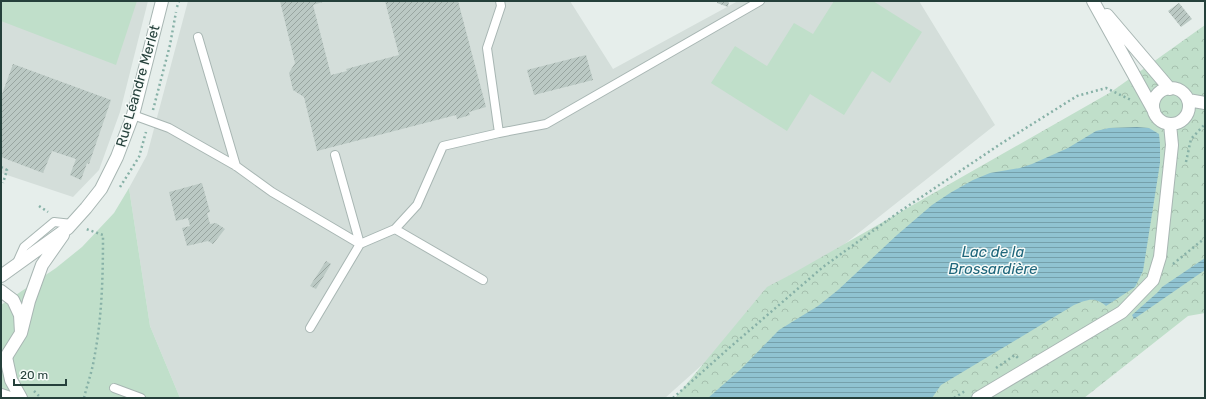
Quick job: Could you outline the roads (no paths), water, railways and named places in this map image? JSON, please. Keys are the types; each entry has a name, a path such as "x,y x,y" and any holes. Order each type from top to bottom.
{"street":[{"name":"Rue Léandre Merlet","path":"4,359 21,333 29,302 42,265 72,224 101,189 117,157 133,115 162,1"},
{"path":"1094,1 1170,89"},
{"path":"1094,1 1154,111 1160,120 1170,124 1181,121 1185,117 1189,106 1188,100 1176,89 1160,92 1153,105 1154,111"},
{"path":"1188,100 1205,103"},
{"path":"978,398 1122,312 1153,280 1160,257 1172,145 1170,124"},
{"name":"Rue Léandre Merlet","path":"1,276 72,224"},
{"path":"1,291 13,300 20,315 21,333"},
{"path":"4,359 11,380 21,398"},
{"path":"1,395 10,398"}],"lane":[{"path":"499,133 487,48 501,6 500,1"},
{"path":"310,328 360,244 395,229 417,205 443,146 546,124 760,1"},
{"path":"198,37 236,166"},
{"path":"133,115 169,128 236,166 272,192 360,244"},
{"path":"335,155 360,244"},
{"path":"395,229 483,280"},
{"path":"114,388 142,398"}],"water":[{"name":"Lac de la Brossardière","path":"1109,128 1149,128 1159,134 1160,144 1160,163 1143,271 1135,287 1106,306 1094,300 1087,300 1074,305 941,385 932,398 708,398 741,369 779,330 818,306 838,290 897,235 932,205 950,193 973,180 990,173 1020,168 1032,164 1068,148 1096,131"},
{"path":"1205,258 1205,270 1134,319 1132,315 1162,287"}]}
